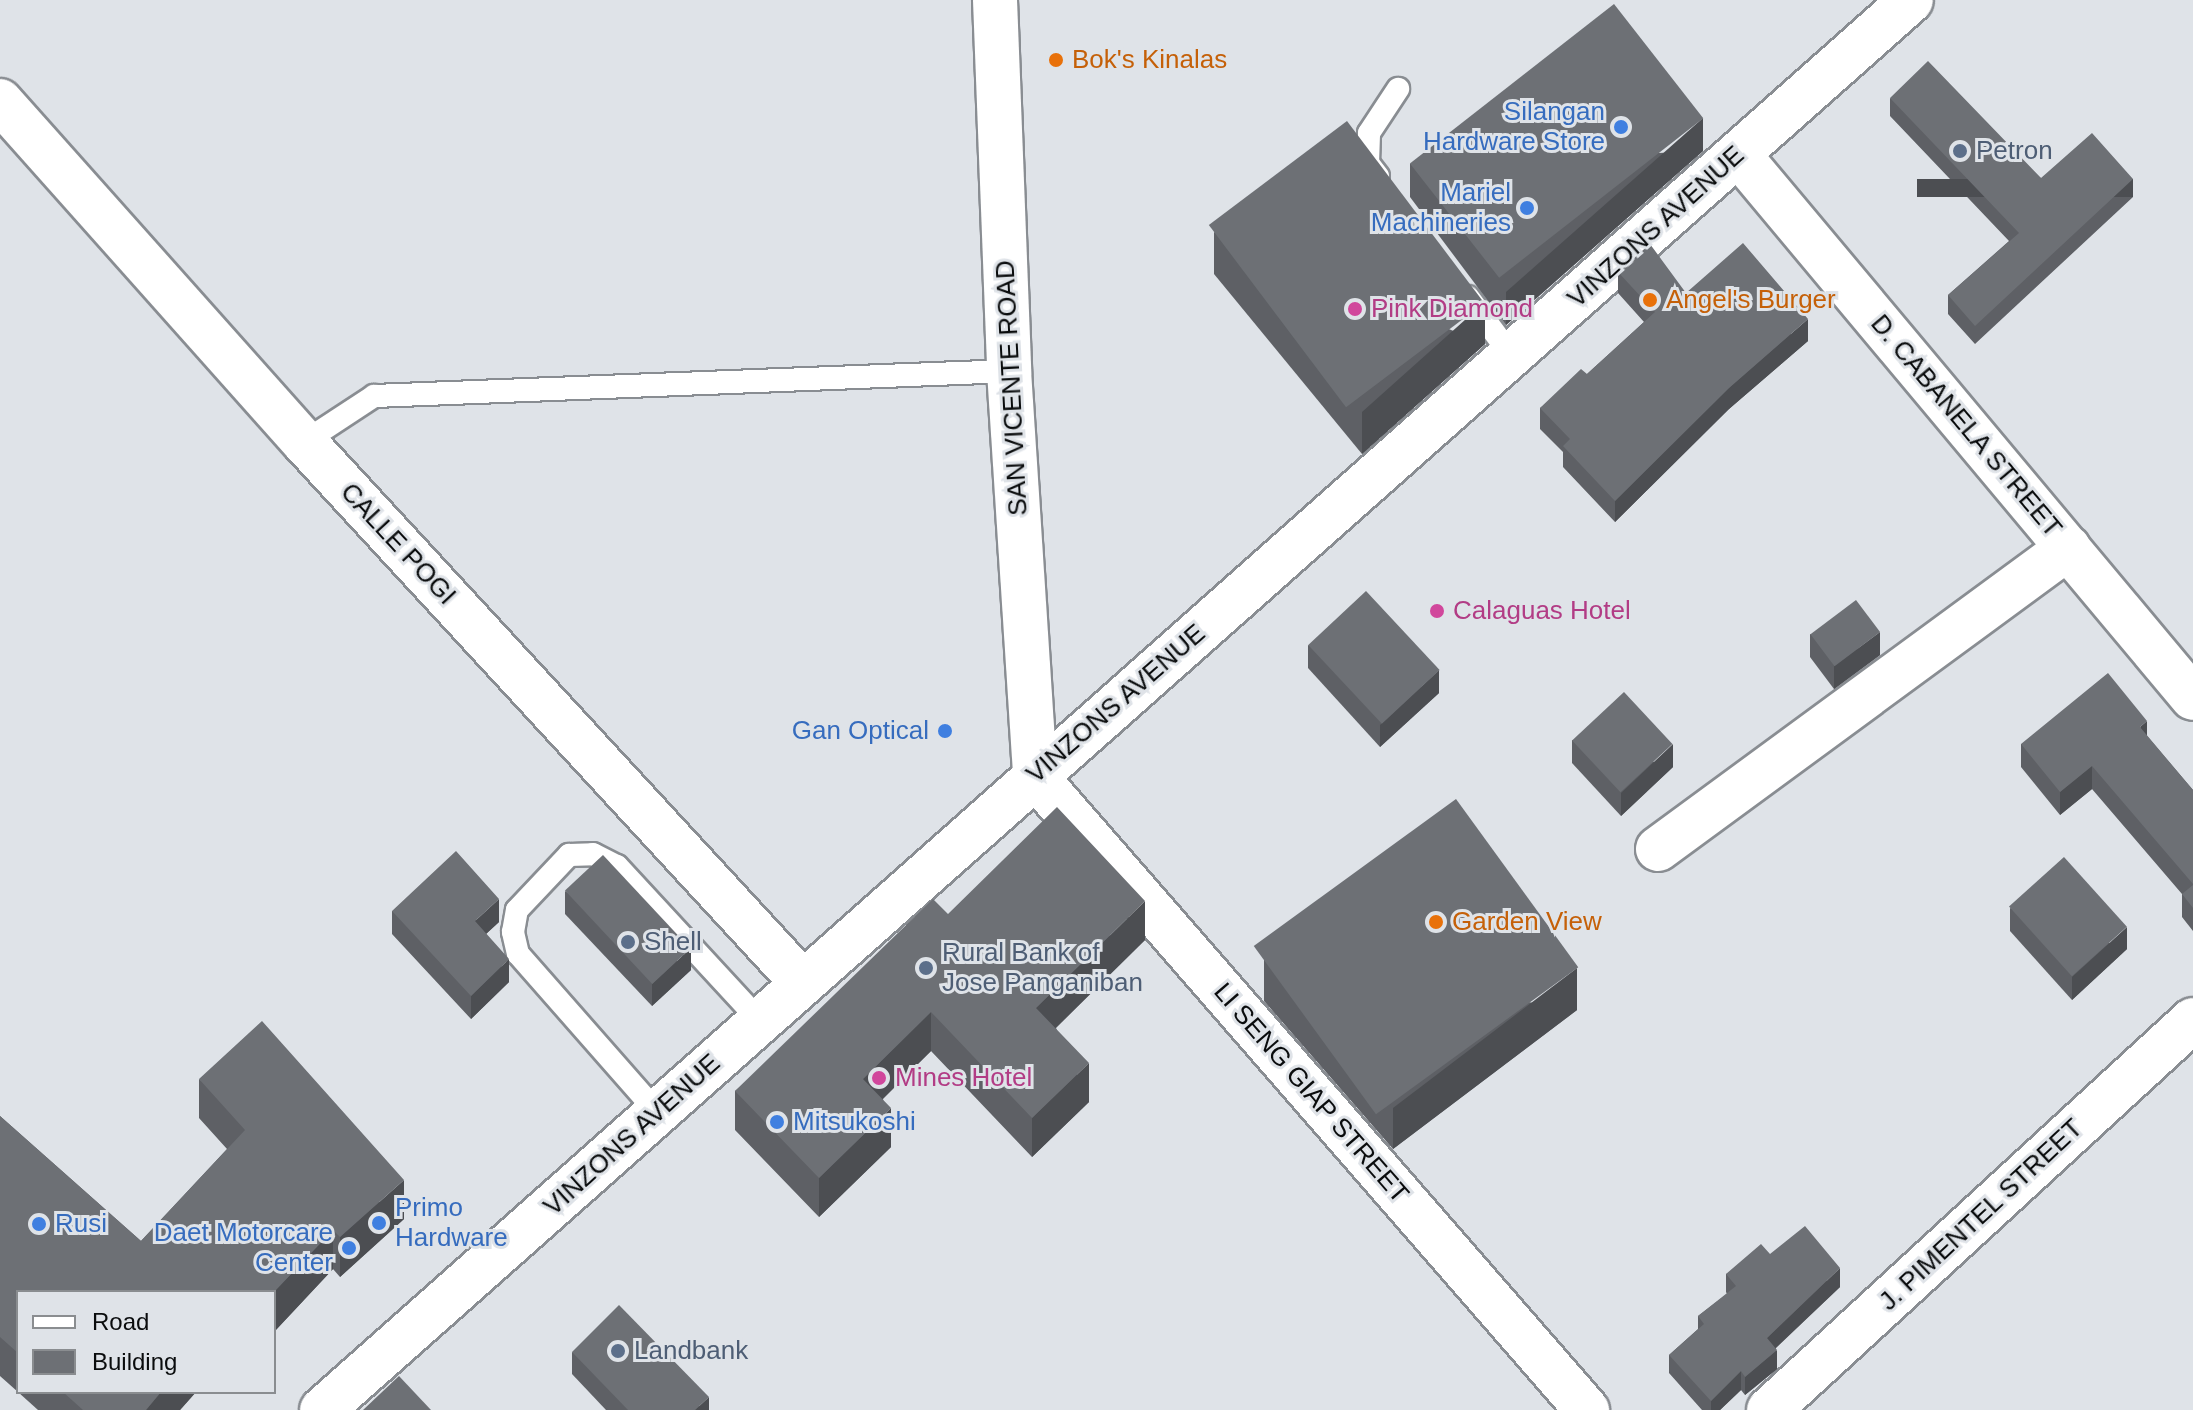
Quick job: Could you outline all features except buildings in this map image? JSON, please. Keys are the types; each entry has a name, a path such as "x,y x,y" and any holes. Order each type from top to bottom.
{"street":[{"name":"SAN VICENTE ROAD","path":"995,0 1009,371 1035,776"},
{"name":"VINZONS AVENUE","path":"322,1410 1911,0"},
{"name":"CALLE POGI","path":"0,101 304,442 802,982"},
{"name":"D. CABANELA STREET","path":"1738,154 2193,698"},
{"path":"1658,849 2068,548"},
{"name":"LI SENG GIAP STREET","path":"1035,776 1587,1410"},
{"name":"J. PIMENTEL STREET","path":"1769,1410 2193,1020"}],"lane":[{"path":"1387,189 1368,163 1369,133 1398,89"},
{"path":"1454,278 1511,355"},
{"path":"304,442 374,396 1009,371"},
{"path":"657,1112 518,954 513,932 517,910 569,855 593,854 617,866 760,1021"}],"place":[{"name":"Bok's Kinalas","path":"1056,60"},
{"name":"Silangan Hardware Store","path":"1621,127"},
{"name":"Petron","path":"1960,151"},
{"name":"Mariel Machineries","path":"1527,208"},
{"name":"Angel's Burger","path":"1650,300"},
{"name":"Pink Diamond","path":"1355,309"},
{"name":"Calaguas Hotel","path":"1437,611"},
{"name":"Gan Optical","path":"945,731"},
{"name":"Garden View","path":"1436,922"},
{"name":"Shell","path":"628,942"},
{"name":"Rural Bank of Jose Panganiban","path":"926,968"},
{"name":"Mines Hotel","path":"879,1078"},
{"name":"Mitsukoshi","path":"777,1122"},
{"name":"Primo Hardware","path":"379,1223"},
{"name":"Rusi","path":"39,1224"},
{"name":"Daet Motorcare Center","path":"349,1248"},
{"name":"Landbank","path":"618,1351"}]}
